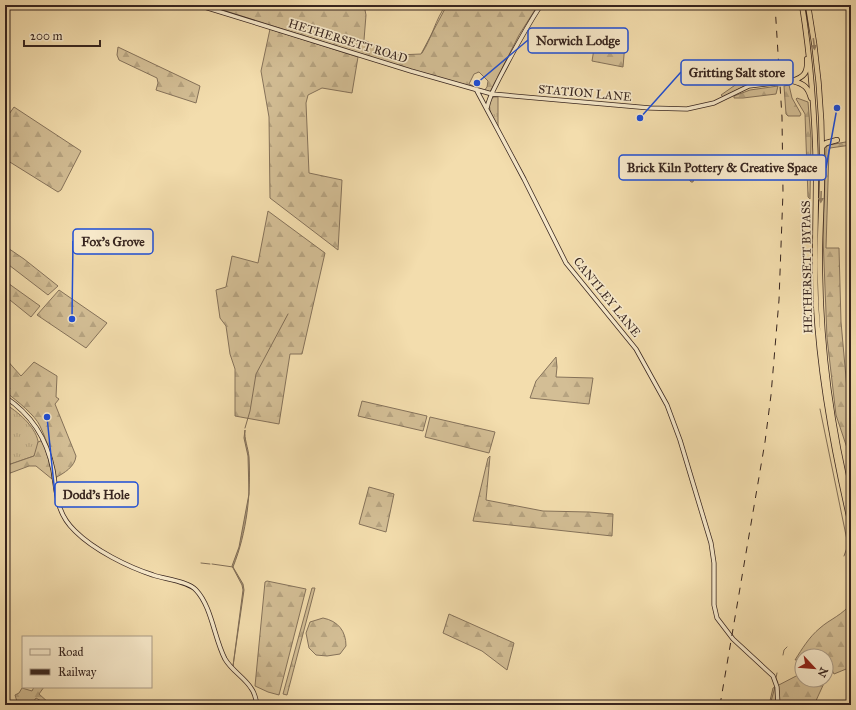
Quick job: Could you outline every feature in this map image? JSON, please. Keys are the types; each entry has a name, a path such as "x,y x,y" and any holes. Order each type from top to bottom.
{"highway":[{"name":"HETHERSETT BYPASS","path":"802,5 808,40 814,113 816,176 815,278 820,354 831,435 851,525"},
{"name":"HETHERSETT BYPASS","path":"808,5 816,56 822,133 819,262 825,356 835,430 851,507"},
{"path":"790,81 802,77 807,70 808,40"},
{"path":"790,81 802,84 807,88 811,97 814,113"},
{"path":"822,133 827,137 837,140 826,143 822,147"}],"street":[{"name":"HETHERSETT ROAD","path":"198,5 477,91 492,94"},
{"path":"487,109 489,100 526,28 541,5"},
{"name":"STATION LANE","path":"492,94 681,110 694,109 714,102 749,86 790,81"},
{"name":"CANTLEY LANE","path":"477,91 524,179 566,263 636,349 668,405 692,480 713,554 714,606 718,618 733,639 745,652 770,672 778,687 778,705"},
{"path":"5,396 26,414 36,426 44,440 53,471 58,504 62,514 74,530 100,549 131,566 153,575 191,586 196,590 203,601 226,660 232,669 251,687 257,705"}],"green space":[{"path":"207,5 364,5 366,15 364,40 397,55 421,54 447,5 519,5 523,7 524,5 538,5 519,35 489,92 484,91 487,87 488,81 479,72 474,74 469,84 473,86 472,89"},
{"path":"270,29 358,57 352,93 322,88 308,95 306,103 309,173 342,180 338,250 270,198 269,117 261,71"},
{"path":"596,37 625,43 623,67 592,61"},
{"path":"118,47 200,86 196,103 156,90 158,83 157,78 119,60 117,55"},
{"path":"763,72 777,73 778,80 749,84 723,97 721,95 748,76"},
{"path":"789,85 792,98 801,114 800,116 788,116 786,114 784,86"},
{"path":"778,86 776,94 734,98 734,96 750,90"},
{"path":"498,97 498,126 490,110 491,99"},
{"path":"797,98 808,102 811,139 810,199 808,197 805,114 796,99"},
{"path":"14,107 81,151 61,190 58,192 5,159 5,120"},
{"path":"851,141 851,145 830,148 829,150 826,248 839,248 841,322 848,400 851,403 851,460 836,415 827,338 823,237 826,147 829,145"},
{"path":"268,211 325,253 302,354 290,354 279,424 235,416 235,369 230,354 226,326 220,318 216,290 226,287 232,256 258,263"},
{"path":"5,246 58,286 48,295 5,262"},
{"path":"5,281 40,306 31,317 5,296"},
{"path":"59,290 107,323 86,348 37,315"},
{"path":"556,357 556,377 593,378 589,404 530,398 536,381"},
{"path":"5,358 21,376 34,362 57,376 56,397 59,399 55,404 76,456 74,463 65,472 55,478 50,452 38,422 21,404 7,393 10,388 5,383"},
{"path":"362,401 427,416 423,431 358,416"},
{"path":"5,404 20,415 29,425 36,435 38,443 34,456 5,466"},
{"path":"430,417 495,432 489,453 425,437"},
{"path":"43,440 52,472 52,479 36,466 29,466 5,475 5,466 34,456 38,442"},
{"path":"490,456 486,500 543,511 613,514 612,536 473,521 488,458"},
{"path":"369,487 394,494 386,532 359,524"},
{"path":"267,581 306,589 279,695 255,686 265,582"},
{"path":"312,588 315,588 287,695 283,694"},
{"path":"851,603 851,667 834,674 834,648 803,648 812,635 844,611"},
{"path":"449,614 514,643 507,670 482,651 443,633"},
{"path":"323,618 337,624 343,631 346,646 340,654 327,656 316,655 309,648 306,633 310,622"},
{"path":"794,677 794,688 822,688 814,705 778,705 777,702 775,705 769,705 773,688"},
{"path":"22,688 32,691 34,688 43,688 39,694 49,703 46,704 36,698 31,705 18,705 15,695 19,693"}],"water":[{"path":"679,162 689,163 694,178 693,182 691,182 688,178 684,178 681,168 683,167 678,165"},
{"path":"245,430 249,457 249,491 248,456 244,438"},
{"path":"249,496 245,527 238,554 233,567 243,584 244,590 233,666 243,590 232,566 239,547"}],"waterway":[{"path":"422,53 446,5"},
{"path":"245,428 250,411 256,374 288,314"},
{"path":"820,409 848,545 844,556"},
{"path":"851,554 849,557 851,565"},
{"path":"201,563 210,564"},
{"path":"212,564 233,567"},
{"path":"783,655 784,650 787,647"},
{"path":"777,673 776,678 778,683"},
{"path":"770,705 775,687"}],"railway":[{"path":"720,705 765,442 771,395 779,300 783,192 782,117 775,5"}],"place":[{"name":"Norwich Lodge","path":"477,83"},
{"name":"Brick Kiln Pottery & Creative Space","path":"837,108"},
{"name":"Gritting Salt store","path":"640,118"},
{"name":"Fox's Grove","path":"72,319"},
{"name":"Dodd's Hole","path":"47,417"}]}
